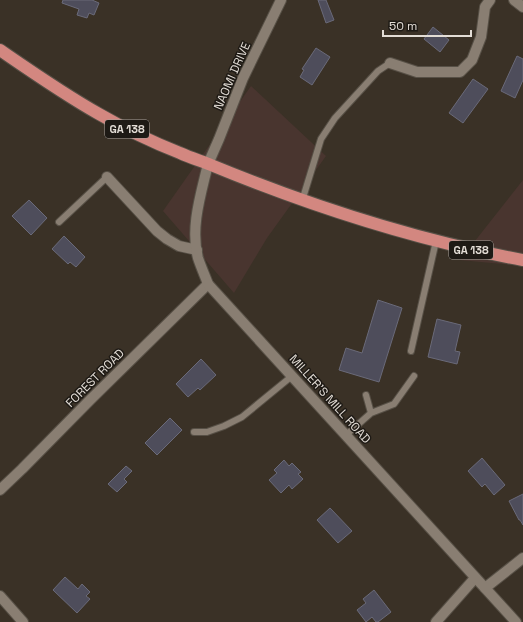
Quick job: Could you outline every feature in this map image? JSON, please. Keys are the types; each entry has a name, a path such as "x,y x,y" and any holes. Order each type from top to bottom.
{"highway":[{"name":"GA 138","path":"0,50 51,85 98,114 152,142 302,201 380,226 436,242 523,260"}],"street":[{"name":"NAOMI DRIVE","path":"208,164 220,139 243,78 282,0"},
{"path":"390,63 417,72 460,72 472,60 481,37 485,7 490,0"},
{"path":"514,0 523,7"},
{"name":"MILLER'S MILL ROAD","path":"208,164 198,204 195,236 198,258 208,284 516,622"},
{"path":"107,177 157,231 179,246 197,250"},
{"name":"FOREST ROAD","path":"0,490 208,284"},
{"path":"485,588 523,558"},
{"path":"436,622 475,578"},
{"path":"0,596 23,622"}],"lane":[{"path":"302,201 321,139 335,118 378,71 390,63"},
{"path":"59,222 107,177"},
{"path":"411,351 436,242"},
{"path":"194,432 207,432 242,417 292,376"},
{"path":"346,435 371,413 394,404 414,376"},
{"path":"366,395 371,413"}],"shaded area":[{"path":"251,86 326,156 267,238 234,293 163,211"},
{"path":"523,180 523,266 460,260"}],"building":[{"path":"63,0 92,0 99,3 94,15 89,13 87,18 77,15 79,9 62,3"},
{"path":"318,0 326,0 334,20 326,23"},
{"path":"433,27 449,40 440,52 424,39"},
{"path":"316,48 330,57 312,85 300,77 304,70 302,69"},
{"path":"517,56 523,59 523,80 515,98 501,91"},
{"path":"473,79 488,89 463,123 449,113"},
{"path":"29,200 47,218 31,235 12,216"},
{"path":"64,236 85,257 76,267 70,262 68,264 52,249"},
{"path":"378,300 402,308 379,382 339,370 346,348 362,353"},
{"path":"437,319 461,325 455,351 460,352 457,364 428,357"},
{"path":"201,359 216,375 200,390 198,388 188,397 176,384"},
{"path":"170,418 182,430 157,455 145,443"},
{"path":"482,458 505,485 494,495 485,484 482,487 468,471"},
{"path":"284,460 289,466 292,463 301,472 298,474 303,479 292,489 289,485 281,493 269,480 277,473 274,470"},
{"path":"126,466 132,471 124,479 127,482 117,492 108,484"},
{"path":"523,494 523,525 509,501"},
{"path":"330,508 352,531 338,543 317,520"},
{"path":"65,577 78,589 82,584 90,592 86,596 90,599 77,613 53,590"},
{"path":"374,590 391,612 378,622 376,622 372,617 366,622 357,610 366,603 363,599"}]}
